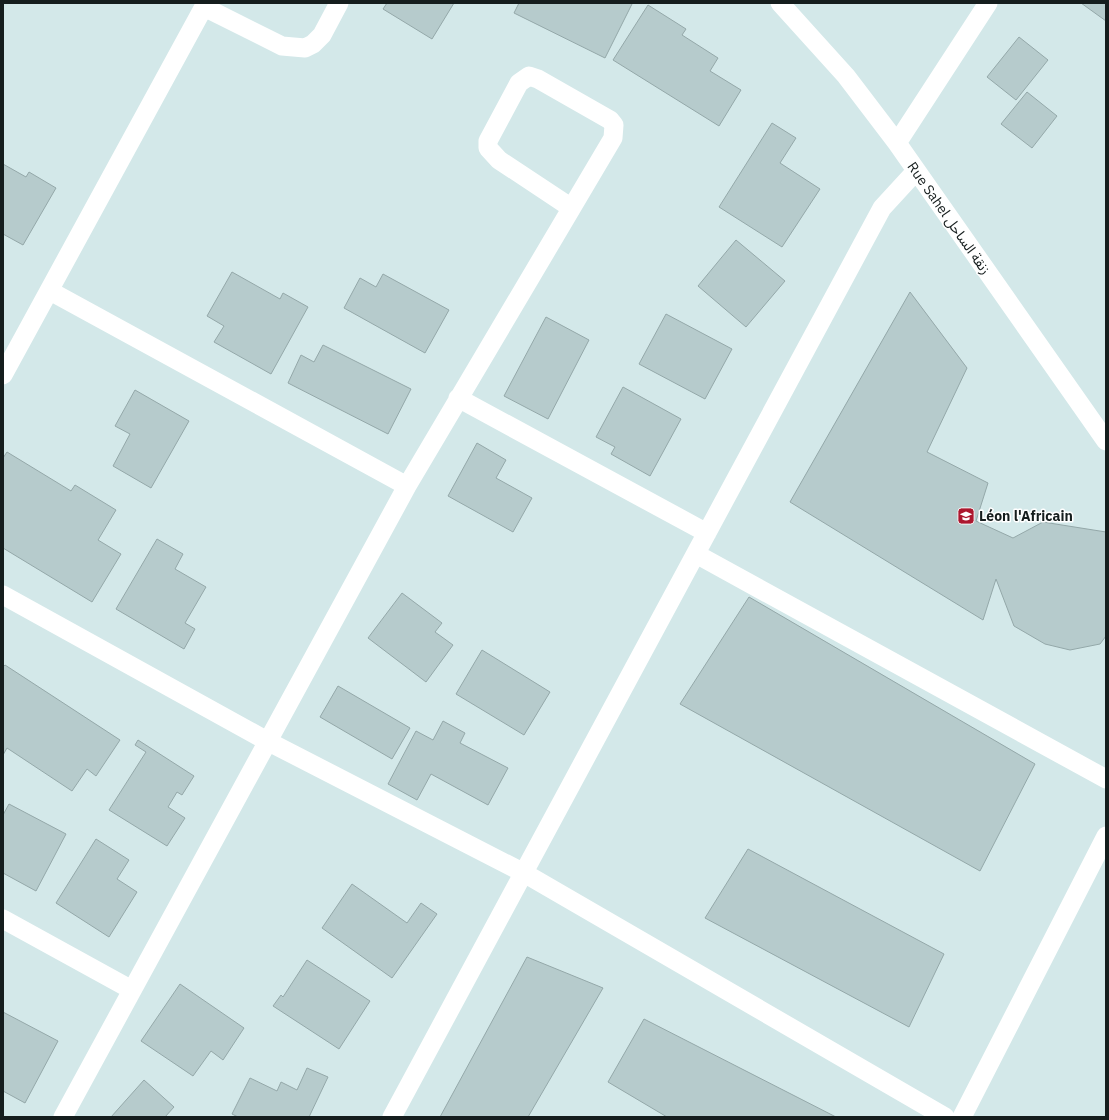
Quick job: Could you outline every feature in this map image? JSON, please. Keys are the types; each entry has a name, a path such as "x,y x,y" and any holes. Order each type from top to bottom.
{"street":[{"path":"3,375 205,5 282,46 304,48 313,44 322,35 339,3"},
{"name":"Rue Sahel زنقة الساحل","path":"780,3 846,76 897,143 1106,441"},
{"path":"897,143 988,3"},
{"path":"63,1117 269,742 407,486 570,207 613,138 614,125 604,116 538,79 529,76 519,83 488,141 488,148 499,160 570,207"},
{"path":"392,1117 882,208 916,171"},
{"path":"50,291 407,486"},
{"path":"458,398 707,533"},
{"path":"696,554 1106,779"},
{"path":"3,596 269,742 524,873 945,1117"},
{"path":"962,1117 1106,836"},
{"path":"3,919 132,990"}],"building":[{"path":"387,3 454,3 432,39 383,9"},
{"path":"519,3 632,4 605,58 514,13"},
{"path":"1081,3 1106,3 1106,21"},
{"path":"648,5 686,29 682,35 718,58 710,71 741,90 719,126 613,60"},
{"path":"1019,37 1048,60 1016,100 987,77"},
{"path":"1027,92 1057,116 1032,148 1001,124"},
{"path":"772,123 796,138 780,163 820,189 782,247 719,207"},
{"path":"3,164 26,177 29,172 56,188 23,245 3,234"},
{"path":"736,240 785,281 746,327 698,286"},
{"path":"232,272 280,299 283,293 308,307 271,374 214,342 224,326 207,316"},
{"path":"383,274 449,310 425,353 344,308 360,278 376,287"},
{"path":"910,292 967,368 927,452 988,483 976,521 1013,538 1043,522 1106,532 1106,636 1100,644 1070,650 1045,644 1014,626 996,579 983,620 790,502"},
{"path":"666,314 732,349 705,399 639,364"},
{"path":"546,317 589,340 548,419 504,396"},
{"path":"323,345 411,389 388,434 288,383 301,355 314,362"},
{"path":"623,387 681,419 650,476 611,454 615,447 596,437"},
{"path":"135,390 189,421 151,488 113,466 130,434 115,426"},
{"path":"477,443 506,460 496,478 532,498 513,532 448,496"},
{"path":"7,452 71,491 75,485 116,510 98,540 121,554 92,602 3,548 3,458"},
{"path":"157,539 183,554 175,569 206,587 185,623 195,629 184,649 116,609"},
{"path":"402,593 442,623 435,632 453,645 426,682 368,638"},
{"path":"749,597 1035,764 980,871 680,704"},
{"path":"482,650 550,692 524,735 456,694"},
{"path":"5,665 120,740 96,776 87,769 72,791 7,748 3,755 3,667"},
{"path":"338,686 410,728 392,759 320,717"},
{"path":"443,721 465,733 460,743 508,768 488,805 431,774 417,800 388,784 416,731 433,740"},
{"path":"138,740 194,776 182,795 177,792 168,807 185,818 167,846 109,810 146,752 135,745"},
{"path":"9,804 66,834 36,891 3,873 3,815"},
{"path":"96,839 129,860 117,879 137,892 109,937 56,903"},
{"path":"748,849 944,954 909,1027 705,918"},
{"path":"352,884 407,923 421,903 437,914 392,978 322,928"},
{"path":"527,957 603,988 528,1117 440,1117"},
{"path":"307,960 370,1001 339,1049 273,1006 281,995 283,997"},
{"path":"180,984 244,1028 223,1060 211,1051 193,1076 141,1041"},
{"path":"3,1012 58,1041 25,1103 3,1091"},
{"path":"644,1019 836,1117 667,1117 608,1082"},
{"path":"307,1068 328,1077 309,1117 238,1117 232,1114 250,1078 277,1091 281,1082 297,1090"},
{"path":"144,1080 174,1107 165,1117 111,1117"}],"place":[{"name":"Léon l'Africain","path":"966,516"}]}
